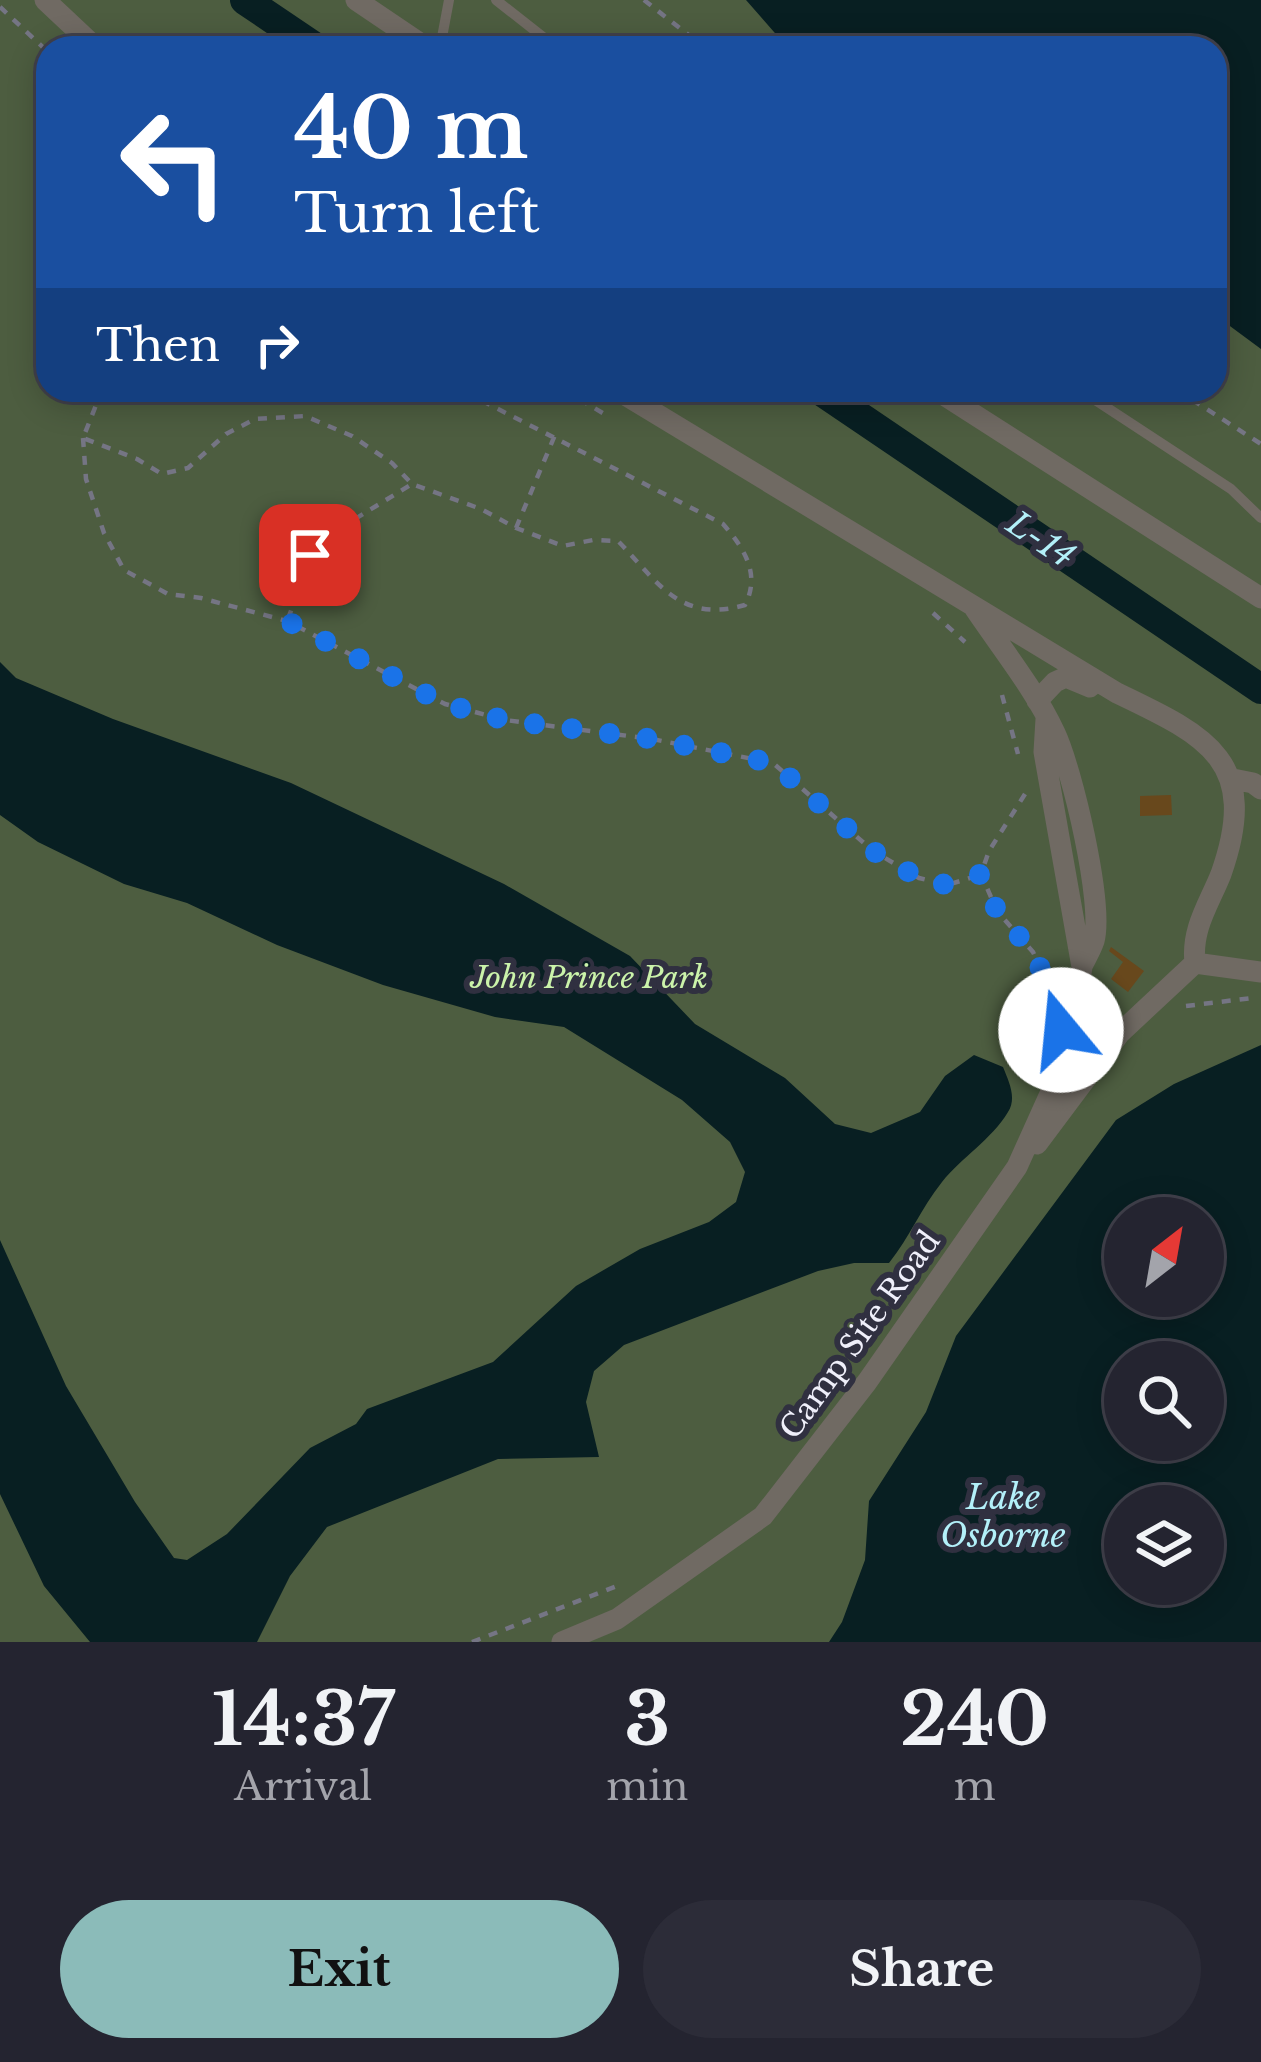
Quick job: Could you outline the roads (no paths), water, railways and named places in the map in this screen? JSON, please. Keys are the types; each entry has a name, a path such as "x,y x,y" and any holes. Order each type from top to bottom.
{"street":[{"path":"45,0 83,36"},
{"path":"356,0 409,36"},
{"name":"Camp Site Road","path":"562,1642 617,1619 763,1516 867,1382 1017,1167 1067,1056 1082,967 1094,940 1092,887 1064,757 1042,710 975,608 637,402"},
{"path":"955,402 1261,598"},
{"path":"975,608 1198,736 1223,756 1233,779 1236,826 1193,941 1196,962"},
{"path":"1042,710 1055,682 1066,677 1108,698 1117,693"},
{"path":"1233,779 1261,789"},
{"path":"1196,962 1261,972"},
{"path":"1017,1167 1059,1119 1120,1033 1196,962"},
{"path":"1075,1017 1120,1033"},
{"path":"617,1619 629,1640"}],"lane":[{"path":"442,36 449,0"},
{"path":"496,0 542,36"},
{"path":"1098,402 1231,489 1261,518"}],"water":[{"path":"746,0 1261,0 1261,349 1227,324 1227,36 778,36"},
{"path":"0,662 16,678 113,719 291,783 504,884 630,956 695,1024 785,1078 835,1124 871,1133 920,1112 945,1076 974,1055 1003,1067 1011,1107 994,1131 942,1182 889,1263 854,1263 818,1271 624,1345 594,1371 586,1402 599,1457 498,1459 327,1527 290,1576 257,1642 90,1642 44,1586 0,1494 0,1240 66,1386 135,1502 174,1558 187,1560 227,1534 310,1448 356,1424 367,1409 493,1362 576,1286 640,1249 709,1222 736,1202 745,1172 730,1142 682,1100 564,1027 495,1017 383,985 277,945 187,903 124,884 38,842 0,815"},
{"name":"Lake Osborne","path":"1261,1045 1261,1642 829,1642 842,1622 865,1560 869,1501 926,1412 956,1336 1116,1120 1174,1084"}],"waterway":[{"name":"L-14","path":"245,0 298,36"},
{"name":"L-14","path":"838,402 1261,689"}],"park label":[{"name":"John Prince Park","path":"589,978"}]}
